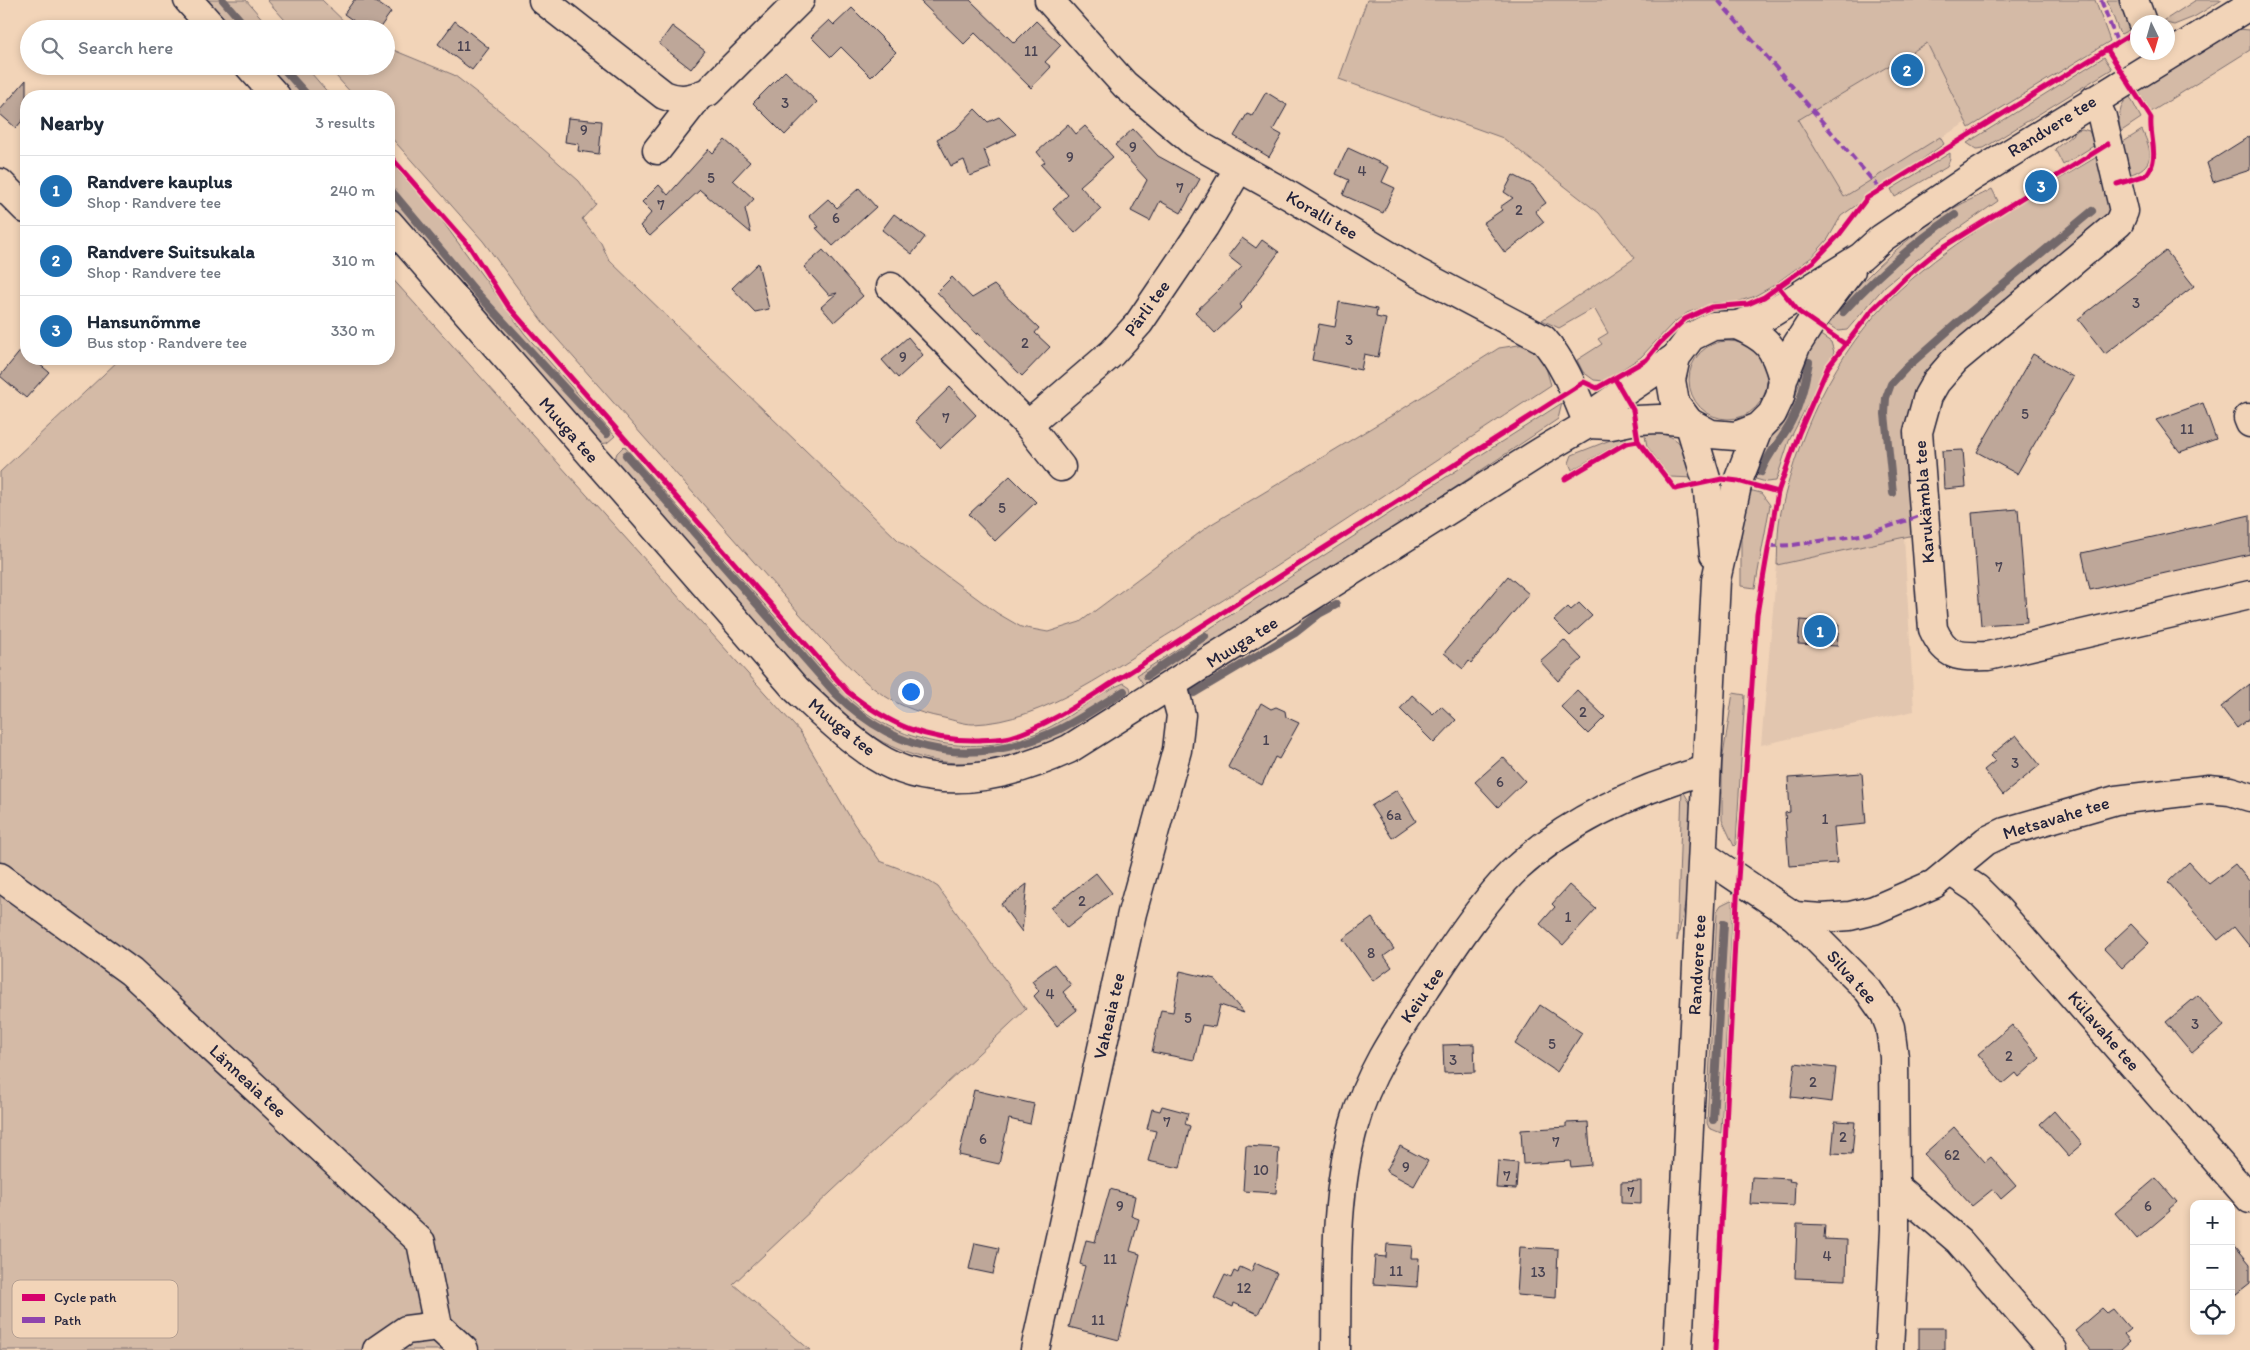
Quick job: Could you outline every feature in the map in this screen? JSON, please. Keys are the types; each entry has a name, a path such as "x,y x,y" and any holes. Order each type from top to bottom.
{"street":[{"path":"188,0 206,20"},
{"path":"543,0 664,95 675,100 691,99 708,92 800,0"},
{"name":"Koralli tee","path":"1049,0 1125,85 1193,142 1418,273 1543,339 1557,355 1567,373 1588,424"},
{"path":"2134,0 2139,15"},
{"name":"Randvere tee","path":"2175,47 2250,4"},
{"name":"Randvere tee","path":"1678,1350 1716,580 1706,482 1690,422 1676,403 1672,388 1671,380 1676,357 1691,337 1713,326 1738,325 1768,315 1861,257 1882,238 1975,175 2094,100 2153,60"},
{"path":"256,75 270,90"},
{"path":"657,150 698,96"},
{"name":"Karukämbla tee","path":"2094,100 2102,117 2124,210 2119,224 1955,360 1936,382 1922,414 1918,451 1933,629 1940,644 1952,653 1966,657 1988,656 2250,595"},
{"name":"Pärli tee","path":"1028,424 1112,353 1139,322 1204,227 1239,168"},
{"path":"0,183 20,203"},
{"name":"Muuga tee","path":"395,230 796,689 848,737 876,757 911,772 941,778 970,778 1005,774 1036,764 1069,749 1542,450 1588,424 1602,407 1676,357"},
{"name":"Randvere tee","path":"1690,422 1711,434 1736,436 1759,426 1772,414 1780,397 1783,378 1796,346 1812,321 1861,257"},
{"path":"892,288 1028,424 1061,467"},
{"name":"Randvere tee","path":"1738,325 1760,335 1776,354 1783,378"},
{"path":"1588,424 1611,425 1659,418 1690,422"},
{"name":"Randvere tee","path":"1716,580 1738,481 1759,426"},
{"name":"Vaheaia tee","path":"1035,1350 1132,913 1177,750 1181,715 1173,685"},
{"name":"Keiu tee","path":"1336,1350 1337,1244 1342,1189 1354,1125 1375,1070 1390,1041 1475,918 1515,869 1541,847 1578,823 1618,802 1706,770"},
{"name":"Metsavahe tee","path":"1794,916 1822,918 1850,916 1874,910 1934,884 1986,841 2005,832 2116,800 2209,789 2230,791 2250,797"},
{"name":"Silva tee","path":"1703,856 1794,916 1868,990 1885,1014 1890,1027 1894,1057 1896,1229 1889,1350"},
{"name":"Külavahe tee","path":"1950,871 1977,890 1998,910 2250,1199"},
{"name":"Länneaia tee","path":"0,877 131,972 421,1242 438,1326"},
{"path":"1895,1186 1959,1241 2053,1350"},
{"path":"377,1350 406,1330 438,1326 464,1350"}],"shaded area":[{"path":"204,0 246,0 263,20 221,20"},
{"path":"267,0 322,0 343,20 285,20"},
{"path":"1367,0 2095,0 2110,41 1969,128 1927,43 1798,120 1844,197 1940,137 1944,144 1841,216 1828,239 1812,257 1771,287 1753,297 1736,302 1713,303 1687,313 1673,323 1641,357 1604,381 1594,380 1583,372 1577,360 1602,344 1598,339 1608,333 1594,308 1559,328 1542,320 1635,258 1599,213 1503,138 1339,79"},
{"path":"2107,0 2121,0 2130,21 2130,30 2121,34"},
{"path":"2196,0 2222,0 2194,17 2175,25 2175,15 2173,15"},
{"path":"2238,29 2250,30 2250,50 2151,112 2138,90"},
{"path":"1927,43 1967,122 1844,197 1797,120"},
{"path":"395,51 454,75 504,114 579,181 596,204 582,219 601,243 609,260 898,540 997,613 1021,627 1048,632 1080,622 1210,525 1396,413 1499,348 1525,344 1542,354 1551,385 1271,569 1080,689 1053,703 1000,721 973,724 962,723 923,713 905,706 875,689 849,667 821,638 545,325 483,241 395,142 395,90 349,90 335,75 395,75"},
{"path":"2104,57 2112,69 1984,148 1976,149 1967,143"},
{"path":"270,75 313,75 326,90 283,90"},
{"path":"2129,95 2141,118 2120,132 2120,112 2123,103"},
{"path":"2078,130 2089,131 2095,145 2063,165 2055,149"},
{"path":"2142,130 2150,152 2149,158 2144,167 2129,175 2120,144"},
{"path":"1950,153 1947,167 1895,197 1891,189"},
{"path":"2100,155 2109,208 2105,219 1929,375 1914,535 1777,565 1780,518 1789,479 1800,446 1828,384 1845,354 1866,327 1888,301 1935,260 1980,228"},
{"path":"395,168 440,218 525,334 615,436 607,443 599,444 395,216"},
{"path":"1992,189 1998,201 1939,242 1885,286 1847,330 1838,331 1826,323 1869,275 1918,232 1954,208"},
{"path":"395,282 801,733 854,824 880,861 922,877 938,887 1026,1009 733,1284 810,1350 0,1350 0,472 114,365 395,365"},
{"path":"1819,334 1831,342 1834,352 1789,441 1776,481 1766,482 1752,478 1767,442 1780,429 1791,413 1802,373 1800,363"},
{"path":"1728,341 1743,344 1756,352 1764,365 1767,380 1764,395 1756,408 1743,416 1728,419 1713,416 1700,408 1692,395 1689,380 1692,365 1700,352 1713,344"},
{"path":"1562,403 1558,419 1387,533 1149,686 1144,685 1137,675"},
{"path":"1644,431 1667,435 1680,443 1694,478 1670,477 1647,446"},
{"path":"1618,437 1626,437 1626,439 1572,470 1569,463 1572,455"},
{"path":"624,446 834,683 863,711 889,726 911,736 935,742 983,745 1030,736 1061,721 1105,692 1124,683 1130,687 1132,696 1072,732 1030,751 1008,757 962,763 948,762 908,753 883,742 871,736 845,716 801,674 614,461 617,453"},
{"path":"1749,490 1761,493 1770,505 1755,588 1741,586 1741,532"},
{"path":"1904,537 1914,711 1761,745 1777,565"},
{"path":"1733,693 1745,695 1736,844 1734,846 1722,820 1722,762"},
{"path":"1682,789 1691,805 1691,812 1687,896 1677,941"},
{"path":"1731,900 1733,902 1721,1133 1709,1128 1707,1123 1717,911 1721,905"}],"building":[{"path":"354,0 373,0 391,12 385,20 352,20 344,14"},
{"path":"919,0 970,0 1014,43 1036,21 1061,45 1045,62 1051,67 1031,88 975,33 964,44"},
{"path":"852,8 896,52 871,77 841,47 831,57 811,37 829,20 834,25"},
{"path":"455,21 489,48 472,70 438,44"},
{"path":"672,26 705,51 691,69 659,44"},
{"path":"785,71 817,102 785,135 753,103"},
{"path":"26,80 26,90 20,90 20,123 16,128 0,114 0,110"},
{"path":"1266,92 1287,105 1273,130 1282,135 1269,157 1234,136 1247,114 1252,116"},
{"path":"975,109 988,122 999,117 1016,134 984,150 991,168 970,176 964,160 951,166 937,139 957,128"},
{"path":"568,118 602,121 599,154 578,151 579,144 565,142"},
{"path":"1068,124 1076,134 1085,126 1113,157 1080,186 1101,209 1075,233 1053,209 1068,195 1041,165 1045,162 1037,152"},
{"path":"1133,129 1158,156 1200,179 1181,213 1160,201 1150,221 1131,211 1147,180 1115,145"},
{"path":"2250,136 2250,170 2213,182 2207,163"},
{"path":"725,140 750,162 733,180 754,199 745,209 751,233 700,190 650,236 640,226 652,212 642,202 659,185 668,195 709,149 713,153"},
{"path":"1348,148 1389,167 1382,182 1395,188 1383,213 1343,195 1349,180 1336,174"},
{"path":"1513,175 1533,185 1546,203 1535,211 1544,222 1505,253 1483,223 1502,210 1500,207 1513,198 1504,192"},
{"path":"859,188 876,207 833,246 816,228 819,227 809,216 828,199 837,208"},
{"path":"894,214 925,237 912,254 882,230"},
{"path":"1242,238 1256,248 1262,240 1279,252 1240,305 1242,307 1215,333 1195,312 1242,267 1228,256"},
{"path":"823,250 863,296 834,322 821,307 837,293 829,295 804,267"},
{"path":"2166,251 2194,286 2105,354 2078,319"},
{"path":"758,263 769,309 755,312 732,288"},
{"path":"952,277 972,298 994,285 1039,328 1035,333 1050,347 1022,376 978,333 977,335 937,292"},
{"path":"1339,302 1377,309 1376,317 1386,319 1378,357 1364,354 1361,370 1312,360 1319,324 1335,327"},
{"path":"908,337 923,355 898,378 882,360"},
{"path":"20,351 20,365 40,365 49,372 26,398 0,376"},
{"path":"2033,354 2073,377 2017,474 1977,452"},
{"path":"950,387 976,415 941,448 915,421"},
{"path":"2203,403 2216,439 2180,452 2156,420"},
{"path":"1963,450 1966,487 1944,489 1942,451"},
{"path":"1010,476 1036,502 995,541 969,514"},
{"path":"2018,509 2027,622 1981,625 1972,513"},
{"path":"2250,515 2250,554 2090,590 2082,553"},
{"path":"1508,576 1529,594 1471,663 1469,661 1463,669 1444,653"},
{"path":"1579,603 1592,616 1570,636 1554,620 1568,607 1571,610"},
{"path":"1800,620 1839,623 1837,646 1798,644"},
{"path":"1564,640 1582,659 1558,681 1540,661"},
{"path":"2250,684 2250,718 2237,728 2221,707"},
{"path":"1577,690 1605,717 1588,734 1561,707"},
{"path":"1412,695 1433,714 1441,706 1456,720 1434,743 1400,709"},
{"path":"1261,703 1271,709 1276,707 1285,711 1286,717 1299,723 1279,759 1275,757 1262,785 1228,767"},
{"path":"2016,735 2040,765 2003,795 1984,770 1995,761 1990,756"},
{"path":"1503,757 1525,781 1498,807 1475,782"},
{"path":"1862,773 1866,824 1834,827 1837,863 1789,866 1785,813 1790,812 1788,778"},
{"path":"1397,790 1416,821 1392,838 1371,806"},
{"path":"2189,862 2209,884 2235,864 2250,882 2250,947 2234,927 2218,940 2168,882"},
{"path":"1096,873 1112,893 1067,928 1051,908"},
{"path":"1027,884 1022,932 1001,904"},
{"path":"1569,885 1596,909 1563,945 1540,924 1555,907 1552,904"},
{"path":"1372,918 1394,949 1384,956 1392,967 1373,981 1343,939"},
{"path":"2131,924 2149,943 2122,968 2104,949"},
{"path":"1054,964 1071,985 1063,992 1077,1010 1057,1026 1034,996 1039,991 1032,981"},
{"path":"1180,971 1215,979 1244,1013 1220,1005 1215,1027 1202,1025 1194,1060 1152,1052 1161,1010 1173,1012"},
{"path":"2198,995 2224,1026 2192,1053 2166,1022"},
{"path":"1540,1005 1582,1033 1557,1072 1515,1044"},
{"path":"2012,1025 2040,1058 2019,1077 2016,1073 2003,1084 1978,1054"},
{"path":"1474,1044 1475,1072 1444,1073 1443,1045"},
{"path":"1795,1063 1836,1068 1832,1102 1791,1097"},
{"path":"974,1090 1034,1104 1030,1124 1009,1119 999,1164 959,1155"},
{"path":"1162,1106 1188,1113 1185,1124 1190,1126 1180,1168 1148,1161 1156,1131 1147,1129 1152,1109 1160,1111"},
{"path":"2054,1111 2082,1144 2068,1156 2040,1124"},
{"path":"1835,1121 1855,1122 1852,1154 1832,1153"},
{"path":"1588,1122 1591,1165 1571,1167 1570,1161 1523,1164 1521,1130 1566,1127 1566,1123"},
{"path":"1954,1127 1985,1162 1991,1157 2016,1186 2001,1199 1993,1189 1972,1206 1924,1154"},
{"path":"1246,1146 1279,1148 1276,1193 1243,1191"},
{"path":"1400,1146 1428,1161 1414,1186 1386,1171"},
{"path":"1498,1161 1518,1163 1516,1189 1496,1188"},
{"path":"1752,1177 1790,1179 1789,1181 1795,1182 1794,1206 1750,1204"},
{"path":"2156,1178 2177,1202 2169,1209 2170,1211 2137,1239 2115,1213"},
{"path":"1641,1181 1641,1204 1621,1203 1621,1182"},
{"path":"1110,1189 1135,1196 1131,1216 1139,1219 1130,1251 1140,1254 1119,1340 1069,1327 1085,1266 1080,1264 1086,1240 1095,1242"},
{"path":"1797,1224 1825,1225 1824,1239 1847,1240 1846,1280 1795,1278"},
{"path":"975,1243 999,1248 993,1274 969,1269"},
{"path":"1387,1244 1412,1246 1411,1258 1419,1258 1417,1287 1373,1284 1375,1256 1386,1257"},
{"path":"2235,1246 2250,1264 2250,1283 2235,1295"},
{"path":"1520,1247 1558,1249 1556,1298 1517,1295"},
{"path":"1255,1263 1277,1273 1258,1314 1234,1303 1233,1307 1214,1298 1225,1275 1231,1278 1234,1271 1238,1273 1240,1267 1251,1272"},
{"path":"2102,1308 2107,1313 2113,1309 2130,1329 2124,1334 2130,1341 2120,1350 2091,1350 2075,1331"},
{"path":"1919,1328 1945,1328 1945,1350 1919,1350"}],"waterway":[{"path":"223,0 240,20"},
{"path":"289,75 303,90"},
{"path":"395,195 477,293 607,434"},
{"path":"1893,493 1885,414 1886,398 1891,384 1906,368 1957,323 2092,211"},
{"path":"1843,312 1896,260 1955,215"},
{"path":"1761,472 1794,415 1802,393 1809,362"},
{"path":"626,455 836,694 861,715 887,732 913,743 941,750 969,752 998,749 1028,742 1058,730 1124,691"},
{"path":"1194,693 1295,633 1319,614 1336,605"},
{"path":"1147,676 1205,636"},
{"path":"1713,1120 1724,923"}],"marked path":[{"path":"1718,0 1880,189"},
{"path":"2101,0 2117,42"},
{"path":"1769,546 1793,545 1867,534 1925,514"}],"cycle path":[{"path":"395,162 469,246 508,306 848,692 893,722 924,734 958,740 999,739 1026,732 1084,701 1584,382 1597,388 1646,360 1660,343 1685,319 1711,307 1748,304 1764,297 1813,262 1839,235 1867,198 2130,35"},
{"path":"2107,49 2151,118 2154,155 2153,162 2146,175 2117,184"},
{"path":"1715,1350 1738,879 1757,614 1778,492 1799,433 1828,367 1873,309 1906,277 1940,249 2108,144"},
{"path":"1778,286 1799,312 1845,344"},
{"path":"1615,379 1633,410 1638,441 1675,489 1722,479 1738,481 1778,492"},
{"path":"1565,479 1626,443 1638,441"}],"place":[{"name":"Randvere Suitsukala","path":"1907,70"},
{"name":"Hansunõmme","path":"2041,186"},
{"name":"Randvere kauplus","path":"1820,631"}]}
